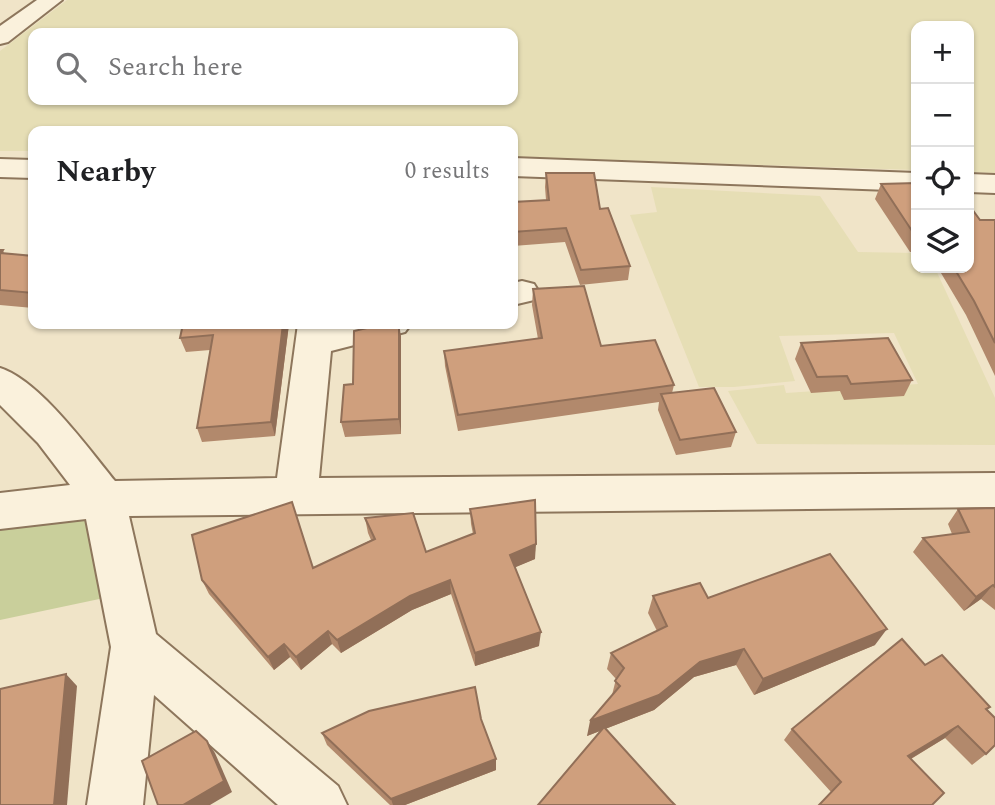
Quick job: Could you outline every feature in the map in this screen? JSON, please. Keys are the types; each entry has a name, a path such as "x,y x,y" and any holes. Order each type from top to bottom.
{"street":[{"path":"0,37 51,0"},
{"path":"518,167 911,182"},
{"path":"0,168 28,169"},
{"path":"974,183 995,184"},
{"path":"296,495 316,333 350,329"},
{"path":"0,382 52,432 104,499 135,647 116,805"},
{"path":"0,511 104,499 995,490"},
{"path":"135,647 319,805"}],"shaded area":[{"path":"67,0 995,0 995,173 974,172 974,21 911,21 911,170 518,157 518,126 28,126 28,151 0,151 0,51 28,30 28,105 518,105 518,28 30,28"},
{"path":"651,187 820,196 858,252 911,253 911,273 937,273 995,398 995,445 757,444 728,391 784,385 786,393 918,384 894,333 779,336 795,381 734,387 699,387 630,215 657,212"}],"green space":[{"path":"123,482 123,594 0,620 0,499"}],"building":[{"path":"546,173 594,173 600,209 608,208 630,266 581,270 566,228 518,232 518,202 549,200"},
{"path":"911,183 911,229 881,184"},
{"path":"974,212 980,220 995,220 995,343 957,273 974,273"},
{"path":"0,250 3,250 1,253 28,256 28,293 0,290"},
{"path":"584,286 601,346 655,340 674,385 458,415 444,351 542,338 533,289"},
{"path":"182,329 282,329 271,422 197,428 213,335 180,338"},
{"path":"399,329 399,419 341,422 344,385 353,384 354,331"},
{"path":"888,338 912,380 851,384 847,376 817,377 801,343"},
{"path":"714,388 736,432 680,440 661,394"},
{"path":"535,500 536,544 510,555 541,632 475,653 450,580 410,596 337,640 328,631 296,657 284,644 268,657 202,580 192,535 292,502 313,568 375,539 365,518 413,513 426,552 475,533 470,509"},
{"path":"995,508 995,587 993,585 976,597 923,538 969,532 958,509"},
{"path":"830,554 887,629 763,679 744,649 700,662 659,695 590,721 620,686 615,681 624,668 611,653 667,626 653,596 700,583 708,598"},
{"path":"902,639 925,665 942,655 990,707 986,709 995,718 995,745 986,754 958,726 908,756 944,793 932,805 819,805 841,782 792,729"},
{"path":"66,674 54,805 0,805 0,689"},
{"path":"475,687 481,719 496,759 391,799 322,733 369,711"},
{"path":"604,727 671,801 675,805 538,805"},
{"path":"196,731 207,741 224,781 183,805 158,805 142,761"}]}
